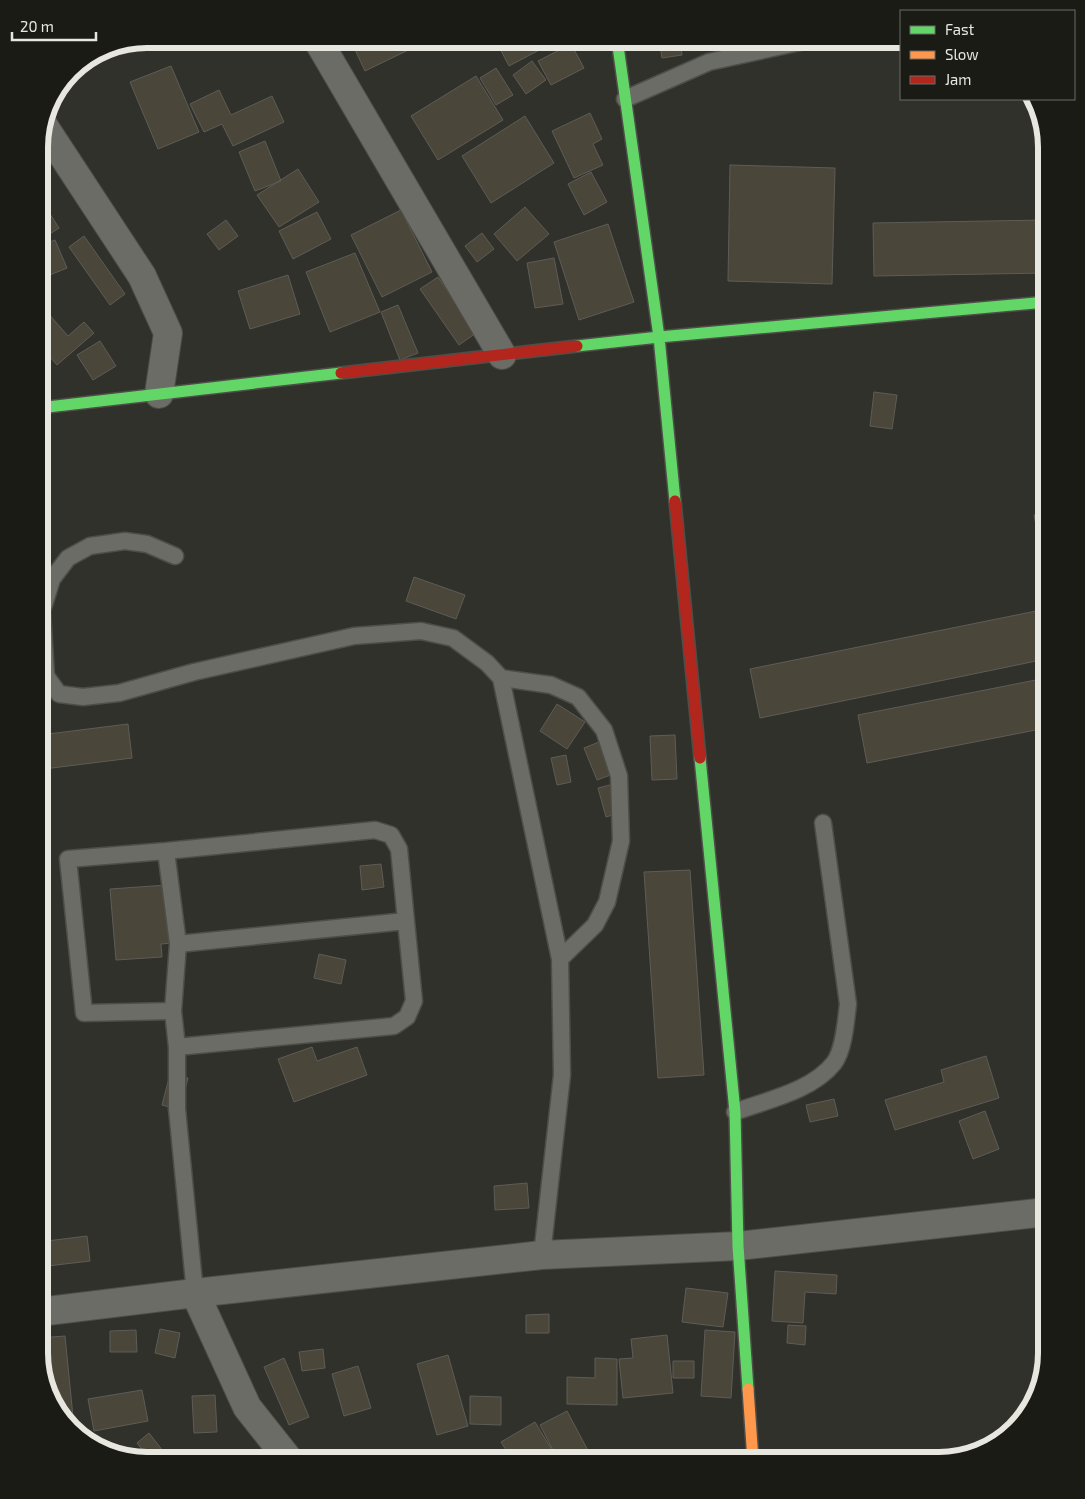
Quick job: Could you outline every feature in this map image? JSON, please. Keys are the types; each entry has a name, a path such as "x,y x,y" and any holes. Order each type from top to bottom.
{"street":[{"path":"321,48 502,355"},
{"path":"618,48 659,336 735,1112 738,1246 752,1452"},
{"path":"48,133 142,276 168,333 159,394"},
{"path":"48,407 659,336 1038,303"},
{"path":"48,1311 195,1293 542,1256 738,1246 1038,1213"},
{"path":"195,1293 247,1407 282,1451"}],"lane":[{"path":"625,100 709,62 773,48"},
{"path":"48,592 52,579 68,558 90,546 125,541 147,544 176,556"},
{"path":"48,679 59,694 83,697 119,693 194,672 354,636 421,630 453,638 486,663 501,678 560,959 562,1075 542,1256"},
{"path":"501,678 551,685 578,697 604,730 620,776 621,841 607,902 596,925 560,959"},
{"path":"735,1112 807,1087 834,1062 845,1033 848,1004 823,823"},
{"path":"173,1011 84,1013 68,859 375,830 390,835 399,849 414,1001 407,1017 394,1026 177,1047"},
{"path":"166,851 178,944 173,1011 177,1047 177,1109 195,1293"},
{"path":"178,944 406,921"}],"building":[{"path":"354,48 412,48 365,71"},
{"path":"500,48 543,48 509,66"},
{"path":"563,48 573,48 584,68 551,85 538,61"},
{"path":"660,48 681,48 682,55 662,58"},
{"path":"532,61 546,80 526,94 513,75"},
{"path":"171,66 199,132 158,149 130,82"},
{"path":"496,68 513,95 496,105 480,78"},
{"path":"476,76 503,120 438,160 411,116"},
{"path":"219,90 231,115 272,96 284,122 233,146 222,124 204,132 190,104"},
{"path":"590,113 602,139 593,144 603,165 574,178 552,131"},
{"path":"525,116 554,163 491,203 462,156"},
{"path":"265,141 281,181 255,191 239,152"},
{"path":"730,165 835,168 832,284 728,281"},
{"path":"298,169 319,202 279,227 257,195"},
{"path":"591,172 607,202 584,215 568,184"},
{"path":"525,207 549,234 517,261 494,234"},
{"path":"401,210 432,272 382,297 351,235"},
{"path":"48,211 59,228 48,235"},
{"path":"317,212 331,239 293,259 279,231"},
{"path":"226,220 238,236 219,250 207,234"},
{"path":"1038,220 1038,273 874,276 873,223"},
{"path":"608,224 634,302 579,320 554,242"},
{"path":"482,233 494,249 477,262 465,246"},
{"path":"84,236 125,294 110,305 69,247"},
{"path":"55,240 67,268 48,276 48,243"},
{"path":"355,253 380,312 330,332 306,272"},
{"path":"554,258 563,304 535,308 527,263"},
{"path":"288,275 300,314 250,329 238,291"},
{"path":"438,277 476,333 459,345 420,289"},
{"path":"398,305 418,353 400,360 381,312"},
{"path":"48,313 68,336 84,322 94,333 57,365 48,354"},
{"path":"100,341 116,366 93,380 77,355"},
{"path":"874,392 897,395 892,429 870,426"},
{"path":"1038,514 1038,535 1034,515"},
{"path":"414,577 465,595 456,619 406,601"},
{"path":"1038,611 1038,661 760,718 750,669"},
{"path":"1038,680 1038,730 867,763 858,715"},
{"path":"557,704 585,722 567,749 540,731"},
{"path":"128,724 132,758 48,768 48,734"},
{"path":"675,735 677,779 652,780 650,736"},
{"path":"599,742 613,774 597,780 584,748"},
{"path":"566,755 571,782 557,785 551,758"},
{"path":"610,785 619,813 606,817 598,788"},
{"path":"381,864 384,887 362,890 360,866"},
{"path":"690,870 704,1075 658,1078 644,872"},
{"path":"167,885 172,943 161,944 162,957 116,960 110,889"},
{"path":"319,954 346,960 341,984 314,978"},
{"path":"312,1047 317,1061 357,1047 367,1075 294,1102 278,1059"},
{"path":"986,1056 999,1098 895,1130 885,1100 944,1082 941,1070"},
{"path":"170,1074 188,1078 180,1110 162,1105"},
{"path":"834,1099 838,1116 810,1122 806,1105"},
{"path":"985,1111 999,1149 973,1159 959,1121"},
{"path":"527,1183 529,1208 495,1210 494,1186"},
{"path":"87,1236 90,1261 48,1266 48,1241"},
{"path":"775,1271 837,1275 836,1294 805,1292 803,1323 772,1321"},
{"path":"686,1288 728,1293 723,1327 682,1322"},
{"path":"549,1314 549,1333 526,1333 526,1315"},
{"path":"788,1325 806,1326 805,1345 787,1343"},
{"path":"160,1329 180,1333 175,1358 155,1353"},
{"path":"136,1330 137,1352 110,1352 110,1331"},
{"path":"705,1330 735,1332 731,1398 701,1396"},
{"path":"667,1335 673,1393 623,1398 619,1359 633,1358 631,1339"},
{"path":"65,1336 73,1420 61,1402 51,1378 48,1365 48,1337"},
{"path":"323,1349 325,1368 302,1371 299,1352"},
{"path":"448,1355 468,1426 437,1435 417,1364"},
{"path":"284,1358 309,1417 289,1425 264,1367"},
{"path":"595,1358 617,1359 617,1405 567,1404 567,1377 595,1378"},
{"path":"673,1361 694,1361 694,1378 673,1378"},
{"path":"358,1366 371,1408 344,1416 332,1374"},
{"path":"142,1390 148,1421 94,1431 88,1399"},
{"path":"215,1395 217,1432 194,1433 192,1396"},
{"path":"470,1396 501,1397 501,1425 470,1424"},
{"path":"567,1411 589,1452 554,1452 540,1425"},
{"path":"535,1422 553,1452 507,1451 501,1442"},
{"path":"149,1433 163,1451 143,1451 137,1443"}],"traffic: fast":[{"path":"618,48 659,337 675,501"},
{"path":"577,346 1038,303"},
{"path":"48,407 341,373"},
{"path":"700,758 735,1112 738,1246 748,1389"}],"traffic: slow":[{"path":"748,1389 752,1452"}],"traffic: jam":[{"path":"341,373 577,346"},
{"path":"675,501 700,758"}]}
